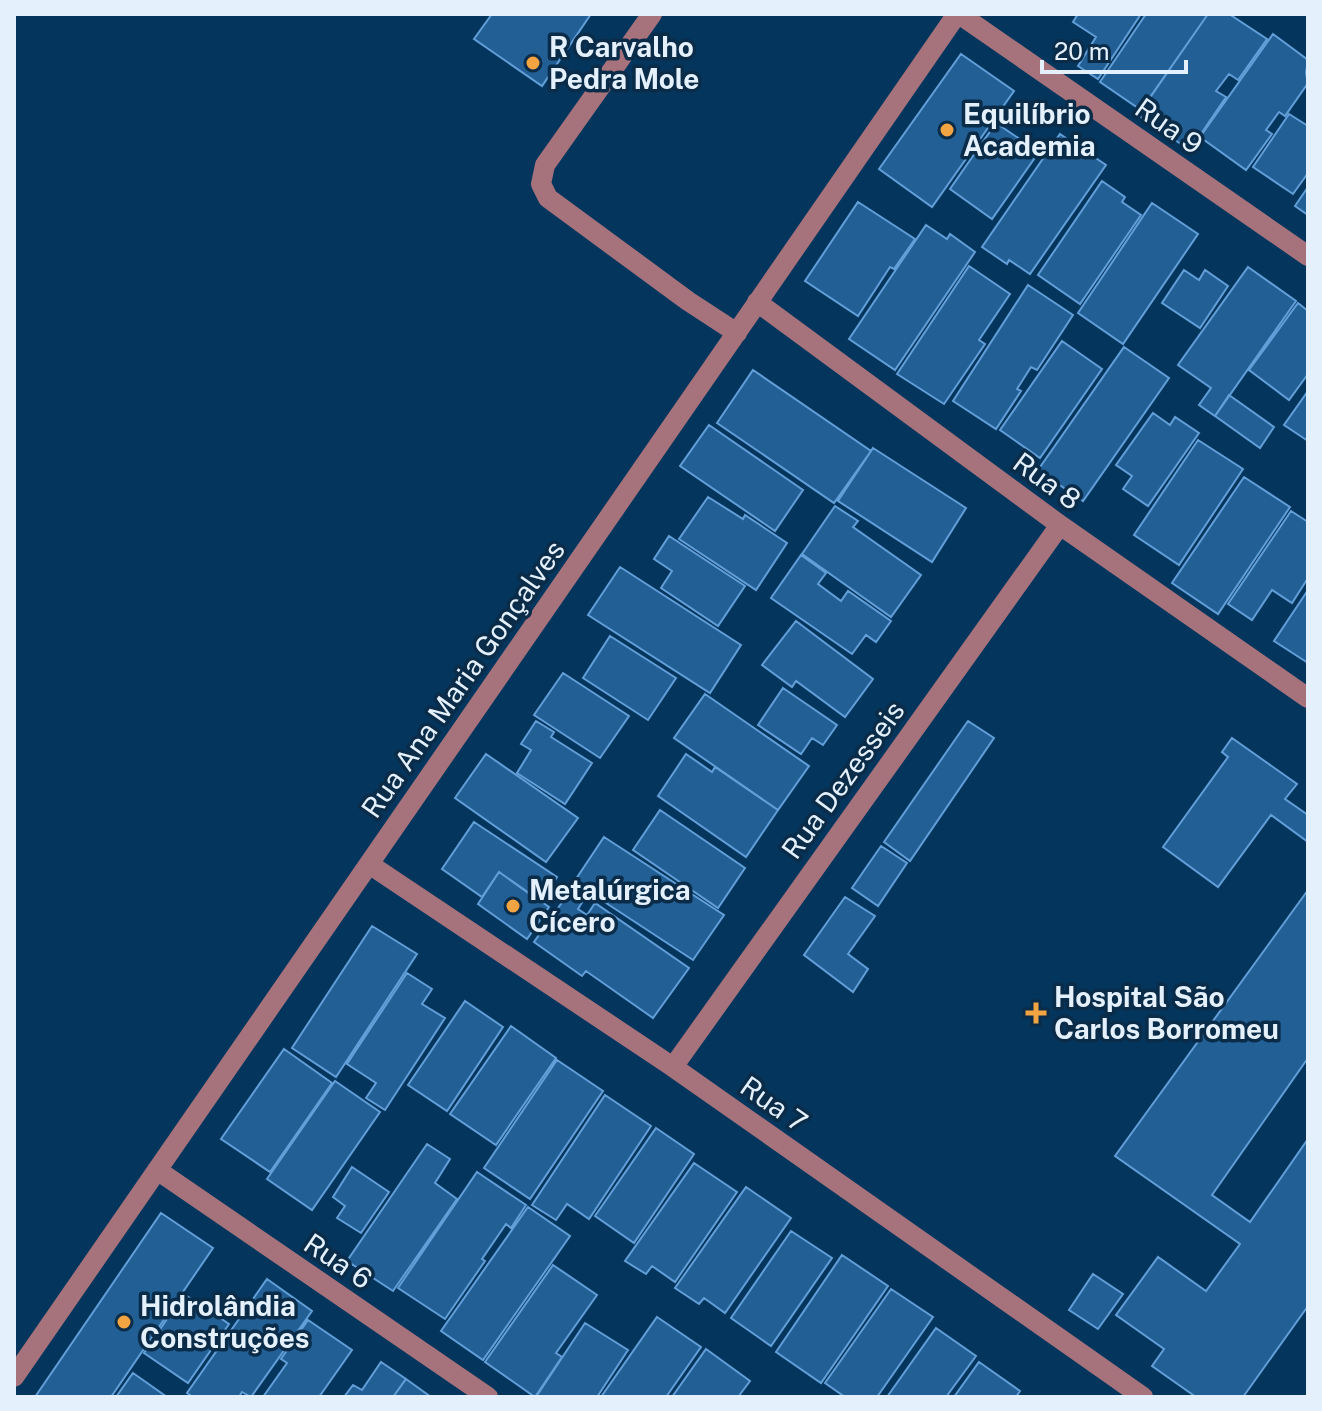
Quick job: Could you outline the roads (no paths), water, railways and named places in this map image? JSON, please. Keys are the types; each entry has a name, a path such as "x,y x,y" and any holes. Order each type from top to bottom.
{"street":[{"path":"652,14 545,165 541,184 548,198 688,301 737,333"},
{"name":"Rua Ana Maria Gonçalves","path":"14,1377 958,14"},
{"name":"Rua 9","path":"958,14 1308,256"},
{"name":"Rua 8","path":"757,302 1060,525 1308,698"},
{"name":"Rua Dezesseis","path":"673,1067 1060,525"},
{"name":"Rua 7","path":"369,864 673,1067 1143,1397"},
{"name":"Rua 6","path":"157,1170 488,1397"}],"place":[{"name":"R Carvalho Pedra Mole","path":"533,63"},
{"name":"Equilíbrio Academia","path":"947,130"},
{"name":"Metalúrgica Cícero","path":"513,906"},
{"name":"Hospital São Carlos Borromeu","path":"1036,1013"},
{"name":"Hidrolândia Construções","path":"124,1322"}]}
